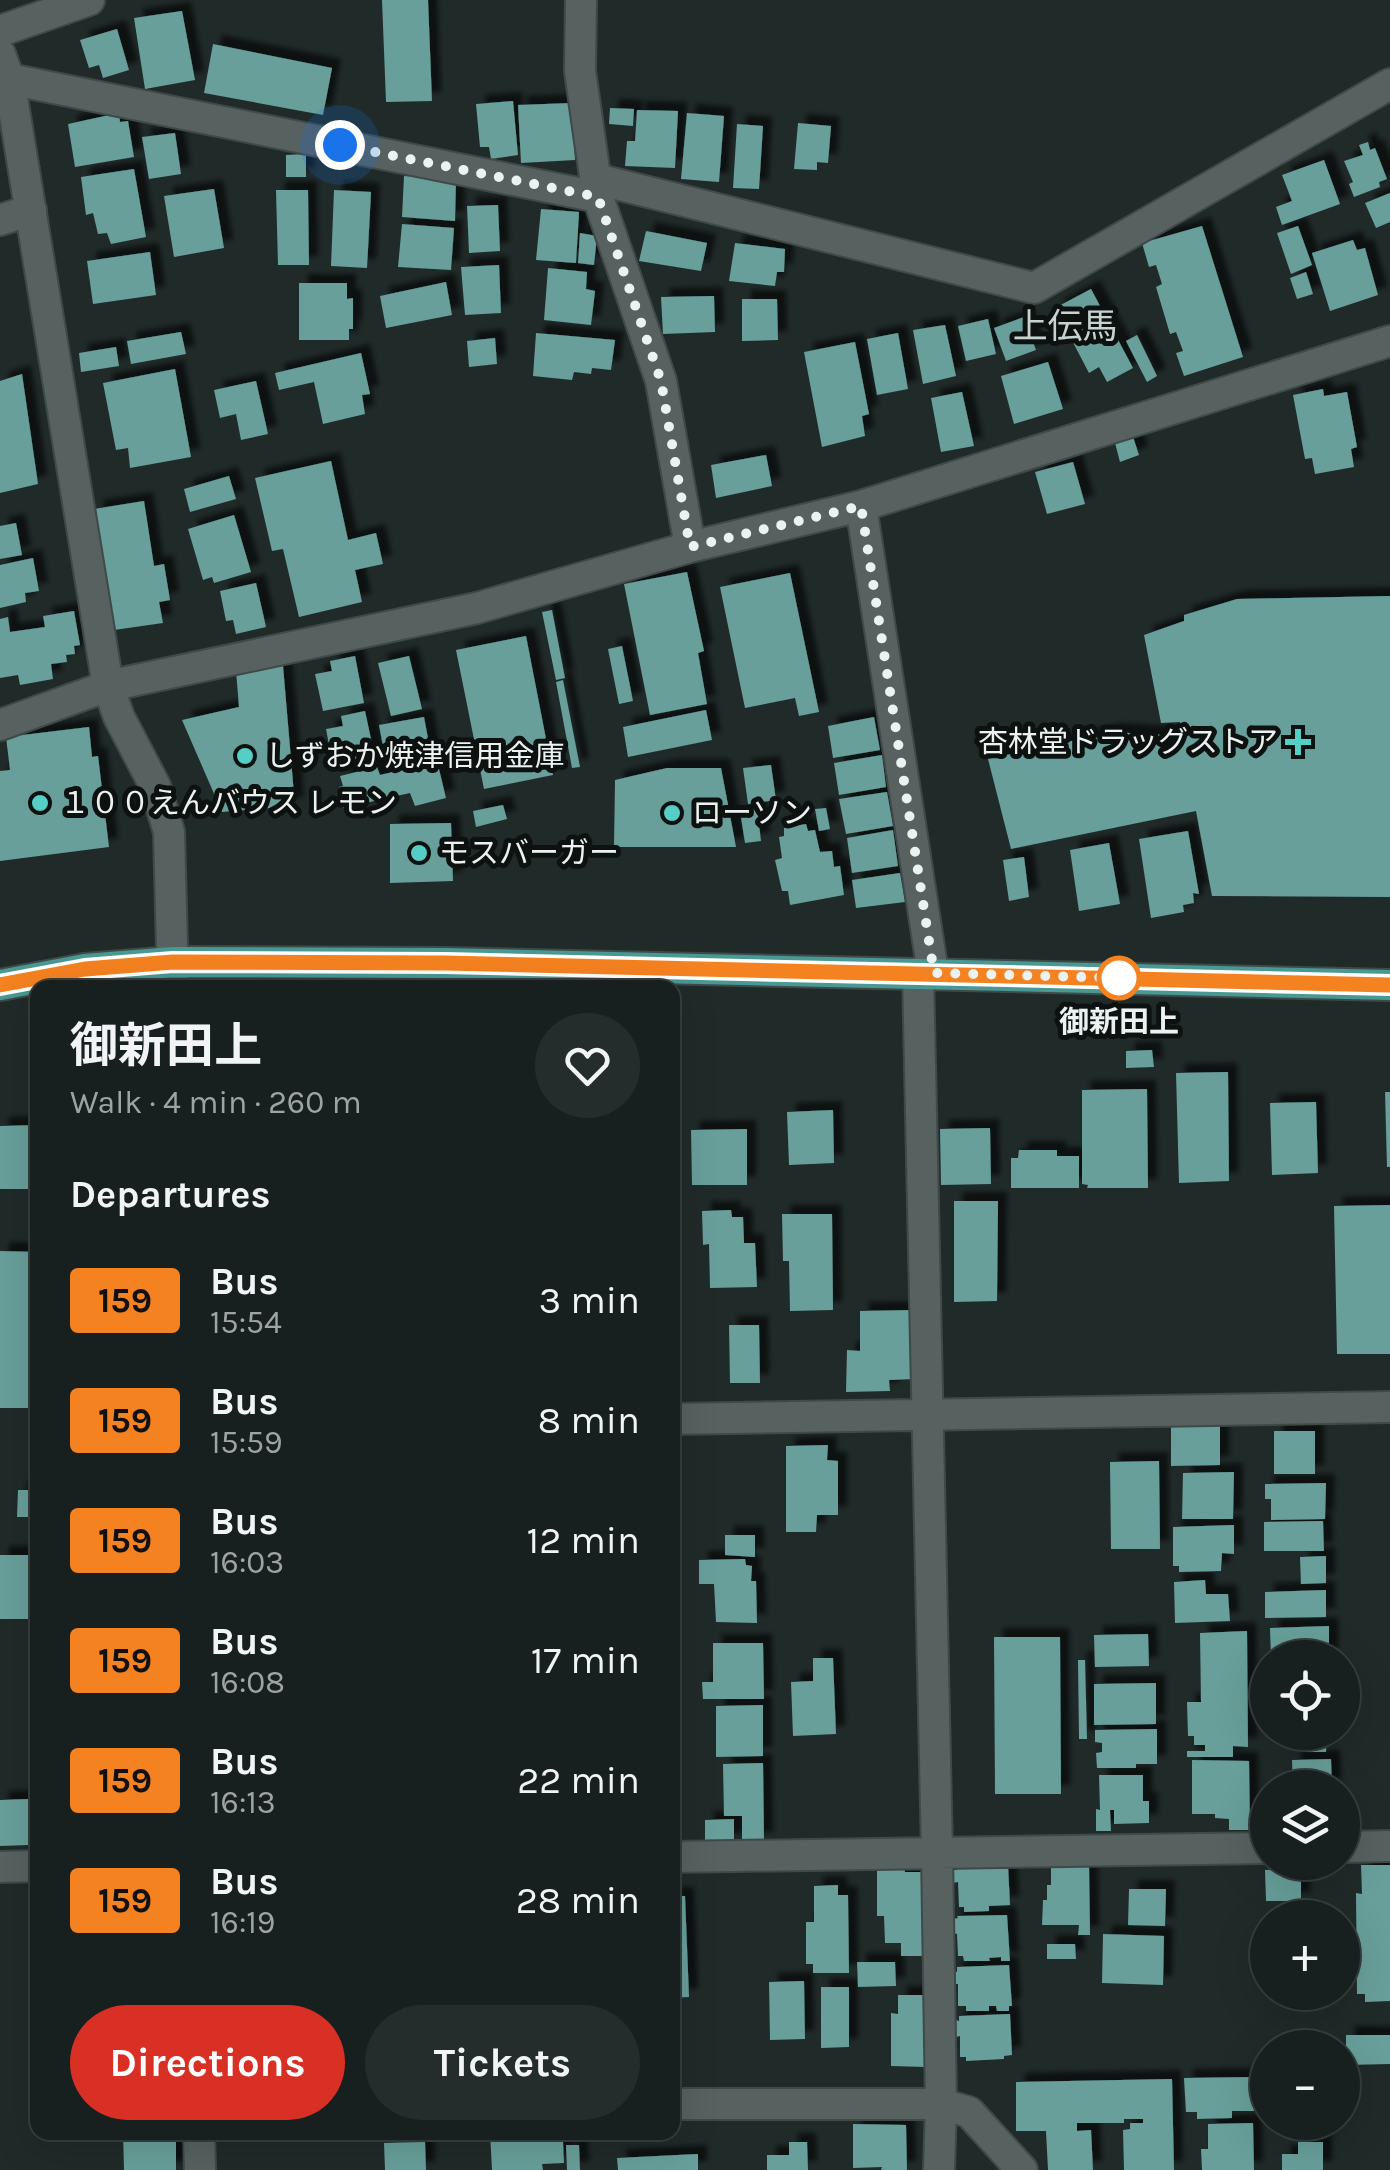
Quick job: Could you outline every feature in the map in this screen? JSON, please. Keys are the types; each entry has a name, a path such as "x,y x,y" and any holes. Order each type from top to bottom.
{"main road":[{"path":"0,985 85,969 173,975 445,963 1390,985"}],"street":[{"path":"0,31 89,0"},
{"path":"581,0 580,71 597,188 661,381 690,547"},
{"path":"173,975 169,832 155,786 108,686 4,66 597,188 1034,288 1390,84"},
{"path":"0,220 30,210"},
{"path":"0,725 108,686 477,608 690,547 861,506 1390,341"},
{"path":"861,506 926,973 927,1414 937,1853 939,2170"},
{"path":"680,1418 1390,1406"},
{"path":"1360,1847 1390,1846"},
{"path":"680,1857 1250,1848"},
{"path":"0,1867 30,1866"},
{"path":"680,2104 940,2104 969,2112 1022,2170"},
{"path":"199,2140 200,2170"}],"building":[{"path":"382,0 428,0 432,101 386,102"},
{"path":"182,11 195,80 145,89 134,18"},
{"path":"117,29 129,70 103,78 99,65 89,68 80,40"},
{"path":"213,44 332,68 323,115 204,93"},
{"path":"513,101 518,155 491,159 489,147 480,147 476,104"},
{"path":"572,103 575,160 521,163 518,105"},
{"path":"610,108 634,109 633,126 609,124"},
{"path":"637,110 678,111 675,168 625,166 627,141 635,141"},
{"path":"119,113 120,122 128,121 134,157 75,167 68,124"},
{"path":"687,113 724,116 719,182 681,179"},
{"path":"798,123 831,126 828,163 817,162 817,170 794,169"},
{"path":"737,124 763,126 759,189 733,188"},
{"path":"175,133 181,174 149,179 142,137"},
{"path":"1368,142 1370,150 1375,148 1387,179 1379,182 1380,187 1354,197 1349,184 1353,182 1344,161 1363,155 1359,145"},
{"path":"306,154 306,177 286,177 286,155"},
{"path":"1324,160 1340,204 1282,225 1276,207 1292,201 1282,175"},
{"path":"134,169 146,237 111,244 107,233 98,234 93,213 86,215 81,177"},
{"path":"404,176 456,179 455,221 402,217"},
{"path":"214,189 224,248 174,257 164,196"},
{"path":"276,190 308,190 309,265 278,265"},
{"path":"334,190 371,192 367,268 331,266"},
{"path":"1390,193 1390,222 1376,228 1365,203"},
{"path":"498,205 500,251 469,253 467,206"},
{"path":"541,209 579,212 576,263 536,260"},
{"path":"402,224 454,228 451,270 398,267"},
{"path":"1202,226 1243,357 1184,376 1176,353 1183,351 1176,332 1170,334 1156,287 1162,284 1156,265 1149,267 1142,243"},
{"path":"1298,226 1312,265 1291,274 1277,233"},
{"path":"646,231 707,243 701,271 639,261"},
{"path":"580,233 597,236 594,265 578,263"},
{"path":"1353,240 1357,250 1365,248 1378,295 1330,311 1312,253"},
{"path":"735,243 785,249 784,272 777,272 775,286 729,281"},
{"path":"150,252 156,295 93,304 87,261"},
{"path":"499,265 501,313 465,315 461,267"},
{"path":"548,268 587,272 586,289 595,291 591,325 544,320"},
{"path":"1306,272 1313,294 1297,299 1290,278"},
{"path":"446,282 452,315 386,328 380,296"},
{"path":"299,283 347,283 347,299 353,298 349,340 299,340"},
{"path":"1091,289 1133,368 1107,382 1099,367 1089,373 1055,308"},
{"path":"714,296 715,332 663,334 661,297"},
{"path":"742,299 777,299 778,340 742,341"},
{"path":"1024,317 1036,350 1006,361 994,328"},
{"path":"988,319 996,354 966,361 958,326"},
{"path":"945,325 956,376 923,384 913,330"},
{"path":"181,332 186,354 131,364 127,341"},
{"path":"536,333 615,340 611,370 592,368 591,374 574,372 572,380 533,376"},
{"path":"898,333 908,389 877,395 867,339"},
{"path":"1137,335 1157,376 1147,382 1126,341"},
{"path":"495,338 497,364 469,367 467,341"},
{"path":"855,342 869,414 862,416 865,436 822,447 804,352"},
{"path":"116,347 119,366 81,372 79,353"},
{"path":"361,353 370,394 362,395 365,414 323,424 314,382 279,390 275,373"},
{"path":"1048,362 1063,409 1014,424 1001,376"},
{"path":"175,369 191,457 130,468 128,448 116,450 103,383"},
{"path":"22,374 38,484 0,493 0,381"},
{"path":"256,381 268,434 241,440 236,414 220,418 214,390"},
{"path":"1323,389 1324,396 1347,392 1357,447 1351,449 1354,467 1315,474 1312,458 1305,459 1293,395"},
{"path":"962,392 974,446 941,452 931,398"},
{"path":"1133,437 1139,455 1120,462 1115,443"},
{"path":"766,455 772,486 716,498 711,465"},
{"path":"331,461 348,540 376,533 383,564 355,570 362,602 299,617 283,549 272,551 255,478"},
{"path":"1073,462 1085,504 1047,514 1035,472"},
{"path":"229,476 236,499 190,512 184,489"},
{"path":"144,501 154,566 164,564 170,600 159,602 163,623 114,630 94,509"},
{"path":"234,515 251,572 214,583 212,577 203,580 188,529"},
{"path":"16,523 22,555 0,559 0,526"},
{"path":"33,558 39,591 25,593 26,602 0,608 0,565"},
{"path":"687,572 704,651 698,653 707,704 650,715 624,584"},
{"path":"790,573 819,712 799,716 795,698 745,708 720,587"},
{"path":"256,583 266,627 236,634 233,620 226,621 220,591"},
{"path":"1390,596 1390,897 1212,896 1196,811 1011,849 988,759 1113,732 1179,736 1180,722 1161,723 1144,635 1184,621 1184,615 1237,599"},
{"path":"552,610 565,678 556,680 542,612"},
{"path":"74,611 80,645 74,646 75,654 66,655 67,662 51,664 53,679 20,685 18,675 0,678 0,619 8,617 10,632 45,627 43,616"},
{"path":"526,636 553,775 484,789 456,650"},
{"path":"622,646 633,701 619,704 608,649"},
{"path":"355,656 364,703 323,711 315,674 332,671 330,661"},
{"path":"409,656 422,709 391,716 378,663"},
{"path":"283,666 295,806 222,812 182,720 239,707 236,671"},
{"path":"563,680 580,767 572,768 556,682"},
{"path":"706,710 712,740 628,757 623,727"},
{"path":"365,711 375,758 333,766 326,729 343,726 341,716"},
{"path":"424,717 430,749 385,757 379,725"},
{"path":"874,717 880,750 833,758 828,726"},
{"path":"89,727 92,757 98,756 109,847 0,861 0,771 10,770 6,737"},
{"path":"882,755 886,787 839,795 834,763"},
{"path":"437,761 446,798 415,806 410,793 343,808 340,776 377,767 380,775"},
{"path":"771,765 776,800 748,804 743,768"},
{"name":"ローソン","path":"667,768 721,768 736,847 614,847 615,780"},
{"path":"887,792 893,826 846,834 839,799"},
{"path":"503,805 507,819 476,827 473,811"},
{"path":"757,808 761,841 745,843 740,811"},
{"path":"826,808 830,829 819,831 815,809"},
{"path":"451,823 453,881 390,883 390,824"},
{"path":"806,824 808,831 815,830 820,852 832,851 834,867 840,866 844,895 790,905 788,891 782,891 775,860 782,858 779,837 784,836 784,828"},
{"path":"893,830 898,866 852,873 847,838"},
{"path":"1188,831 1199,894 1193,893 1194,903 1183,905 1184,912 1151,918 1139,839"},
{"path":"1109,843 1120,904 1079,911 1070,850"},
{"path":"1024,857 1029,897 1009,901 1003,860"},
{"path":"900,873 905,902 856,908 852,880"},
{"path":"1152,1050 1154,1067 1126,1068 1126,1051"},
{"path":"1228,1072 1229,1181 1179,1183 1176,1073"},
{"path":"1147,1089 1148,1188 1087,1188 1082,1184 1082,1090"},
{"path":"1385,1092 1390,1092 1390,1167 1387,1167"},
{"path":"1316,1102 1318,1173 1272,1175 1270,1103"},
{"path":"833,1110 834,1163 789,1165 787,1112"},
{"path":"30,1125 30,1189 0,1189 0,1126"},
{"path":"990,1128 991,1184 941,1185 940,1129"},
{"path":"747,1129 747,1185 692,1185 691,1130"},
{"path":"1019,1150 1057,1150 1057,1156 1079,1156 1079,1188 1011,1188 1011,1158 1018,1158"},
{"path":"954,1201 998,1201 997,1301 954,1302"},
{"path":"1390,1205 1390,1354 1337,1354 1334,1206"},
{"path":"731,1210 732,1217 743,1217 744,1243 755,1243 757,1287 710,1288 709,1244 703,1245 702,1211"},
{"path":"782,1214 832,1214 833,1310 790,1311 789,1261 783,1261"},
{"path":"0,1251 30,1252 30,1408 0,1408"},
{"path":"915,1310 915,1379 889,1380 890,1391 846,1392 847,1350 860,1351 860,1311"},
{"path":"729,1325 759,1325 760,1383 730,1383"},
{"path":"1171,1424 1220,1424 1220,1465 1171,1466"},
{"path":"1274,1431 1315,1431 1315,1474 1274,1474"},
{"path":"828,1445 827,1460 838,1461 838,1515 817,1515 816,1532 786,1532 786,1446"},
{"path":"1159,1461 1160,1549 1111,1549 1110,1462"},
{"path":"1234,1472 1233,1519 1182,1519 1183,1473"},
{"path":"1326,1483 1325,1519 1271,1520 1271,1499 1265,1499 1265,1484"},
{"path":"18,1490 30,1490 30,1517 17,1517"},
{"path":"1323,1521 1324,1551 1264,1551 1264,1522"},
{"path":"1234,1525 1234,1554 1222,1553 1221,1571 1179,1572 1179,1566 1173,1566 1173,1527"},
{"path":"725,1535 755,1535 755,1557 725,1555"},
{"path":"0,1555 30,1555 30,1619 0,1619"},
{"path":"1326,1556 1326,1583 1301,1584 1300,1557"},
{"path":"745,1559 746,1565 752,1566 751,1581 756,1581 757,1623 716,1622 714,1584 699,1584 699,1560"},
{"path":"1205,1580 1206,1594 1228,1594 1230,1621 1175,1623 1174,1582"},
{"path":"1326,1590 1326,1617 1265,1618 1265,1592"},
{"path":"1329,1626 1329,1640 1270,1640 1270,1628"},
{"path":"1247,1631 1248,1747 1233,1746 1233,1757 1187,1757 1187,1751 1205,1751 1205,1745 1194,1745 1194,1736 1188,1736 1187,1702 1201,1702 1200,1633"},
{"path":"1148,1634 1149,1666 1095,1667 1094,1635"},
{"path":"994,1637 1060,1637 1061,1794 995,1794"},
{"path":"713,1643 763,1643 764,1699 703,1699 702,1682 713,1682"},
{"path":"813,1658 833,1658 836,1734 793,1736 791,1682 813,1681"},
{"path":"1078,1660 1085,1660 1087,1739 1079,1739"},
{"path":"1156,1683 1156,1724 1094,1725 1094,1684"},
{"path":"763,1705 763,1756 716,1757 716,1706"},
{"path":"1157,1729 1157,1764 1097,1768 1096,1753 1102,1752 1102,1743 1095,1742 1095,1730"},
{"path":"1331,1759 1331,1770 1292,1770 1292,1760"},
{"path":"1192,1760 1249,1761 1250,1830 1229,1830 1229,1819 1215,1818 1215,1814 1192,1814"},
{"path":"763,1763 764,1841 742,1841 742,1816 724,1816 723,1764"},
{"path":"1099,1775 1143,1775 1143,1801 1149,1801 1149,1823 1114,1824 1114,1810 1110,1810 1111,1831 1096,1831"},
{"path":"28,1799 29,1845 0,1846 0,1800"},
{"path":"734,1819 734,1842 705,1843 705,1820"},
{"path":"1051,1864 1089,1864 1090,1935 1078,1935 1079,1925 1042,1925 1043,1900 1047,1900 1047,1885 1051,1885"},
{"path":"1008,1865 1010,1905 964,1912 964,1907 959,1907 958,1882 953,1883 952,1870"},
{"path":"1361,1865 1390,1865 1390,2001 1365,2002 1365,1994 1360,1994 1360,1900 1356,1900 1356,1893 1362,1894"},
{"path":"877,1867 922,1872 923,1943 927,1943 928,1956 901,1956 901,1943 885,1943 884,1916 877,1916"},
{"path":"1265,1880 1301,1880 1301,1900 1266,1900"},
{"path":"838,1885 838,1895 848,1895 849,1973 813,1973 813,1964 806,1964 806,1922 814,1922 814,1886"},
{"path":"1129,1889 1166,1889 1165,1926 1128,1925"},
{"path":"680,1896 685,1896 689,1997 680,1998"},
{"path":"1007,1915 1010,1961 1001,1961 1001,1957 964,1961 963,1956 958,1956 953,1919"},
{"path":"1103,1934 1164,1936 1163,1985 1102,1983"},
{"path":"1047,1944 1075,1944 1076,1959 1047,1959"},
{"path":"857,1962 895,1962 896,1986 858,1987"},
{"path":"1009,1965 1009,2011 989,2006 989,2011 966,2011 966,2006 958,2006 958,1984 954,1984 953,1971 957,1972 957,1967"},
{"path":"804,1981 805,2039 770,2040 769,1982"},
{"path":"821,1987 849,1987 849,2047 821,2048"},
{"path":"898,1995 926,1995 926,2067 891,2066 891,2013 898,2014"},
{"path":"1010,2014 1012,2055 966,2061 966,2057 960,2057 960,2036 956,2037 959,2016"},
{"path":"1360,2035 1390,2035 1390,2064 1360,2065"},
{"path":"1250,2077 1250,2111 1232,2111 1232,2118 1197,2119 1197,2112 1186,2112 1184,2078"},
{"path":"1172,2079 1174,2170 1124,2170 1123,2130 1130,2129 1130,2123 1143,2123 1143,2119 1077,2123 1077,2131 1091,2130 1093,2170 1048,2170 1046,2131 1016,2131 1016,2082"},
{"path":"1250,2123 1254,2170 1202,2170 1201,2149 1208,2149 1208,2124"},
{"path":"853,2124 906,2125 907,2170 853,2168"},
{"path":"123,2140 176,2140 176,2170 124,2170"},
{"path":"490,2140 563,2142 564,2163 542,2164 543,2170 492,2170"},
{"path":"425,2142 426,2170 385,2170 384,2143"},
{"path":"789,2142 807,2142 808,2170 767,2170 767,2155 789,2155"},
{"path":"1298,2142 1323,2142 1323,2170 1282,2170 1282,2154 1298,2154"},
{"path":"566,2145 579,2145 580,2170 567,2170"},
{"path":"698,2154 698,2170 618,2170 617,2158"}],"bus line":[{"name":"159","path":"0,985 85,969 173,962 445,963 1390,985"}],"place":[{"name":"杏林堂ドラッグストア","path":"1298,742"},
{"name":"しずおか焼津信用金庫","path":"245,756"},
{"name":"１００えんバウス レモン","path":"40,803"},
{"name":"ローソン","path":"672,813"},
{"name":"モスバーガー","path":"419,853"},
{"name":"御新田上","path":"1119,978"}],"district":[{"name":"上伝馬","path":"1065,326"}],"route":[{"path":"340,145 598,197 661,381 690,547 861,506 934,973 1124,978 1119,978"}]}
